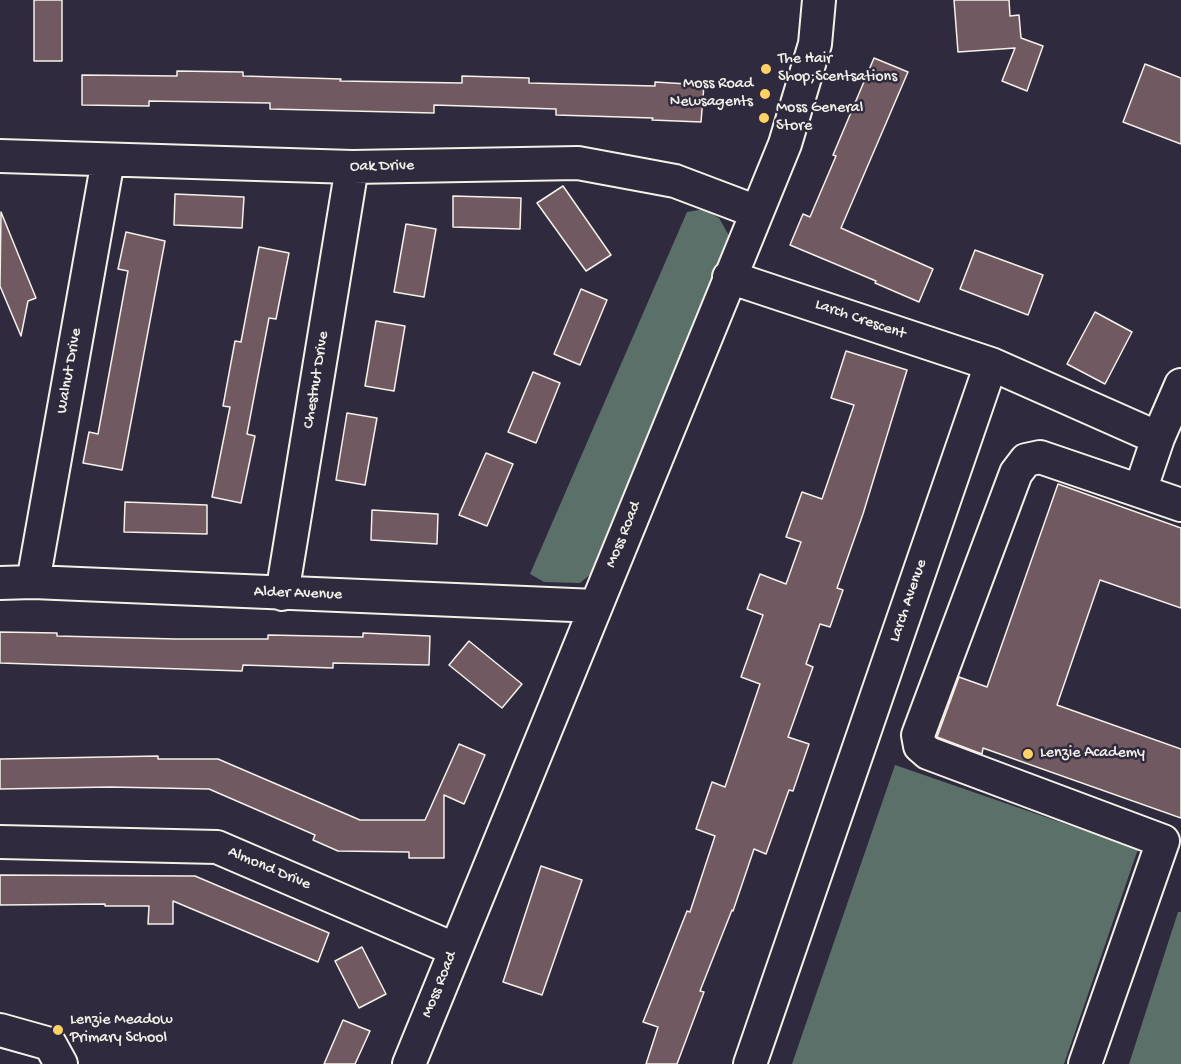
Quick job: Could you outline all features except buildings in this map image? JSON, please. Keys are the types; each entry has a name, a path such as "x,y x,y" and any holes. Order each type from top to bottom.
{"street":[{"name":"Moss Road","path":"409,1064 454,949 785,144 815,44 819,0"},
{"name":"Oak Drive","path":"0,156 352,167 578,163 675,181 757,212"},
{"name":"Walnut Drive","path":"33,582 108,159"},
{"name":"Chestnut Drive","path":"282,594 352,167"},
{"name":"Larch Crescent","path":"729,277 991,364"},
{"path":"991,364 1158,438"},
{"name":"Larch Avenue","path":"750,1064 991,364"},
{"path":"1140,491 1158,438 1181,385"},
{"path":"1085,1064 1163,842 928,753 920,746 918,735 1016,473 1026,460 1040,457 1181,505"},
{"name":"Alder Avenue","path":"0,583 33,582 596,606"},
{"name":"Almond Drive","path":"0,842 217,847 454,949"},
{"path":"0,1030 50,1044 61,1064"}],"green space":[{"path":"704,209 719,218 732,241 597,569 580,583 544,582 530,574 687,212"},
{"path":"895,765 1138,849 1064,1064 792,1064"},
{"path":"1178,912 1181,912 1181,1064 1129,1064"}],"place":[{"name":"The Hair Shop;Scentsations","path":"766,69"},
{"name":"Moss Road Newsagents","path":"765,94"},
{"name":"Moss General Store","path":"764,118"},
{"name":"Lenzie Academy","path":"1028,754"},
{"name":"Lenzie Meadow Primary School","path":"58,1030"}]}
